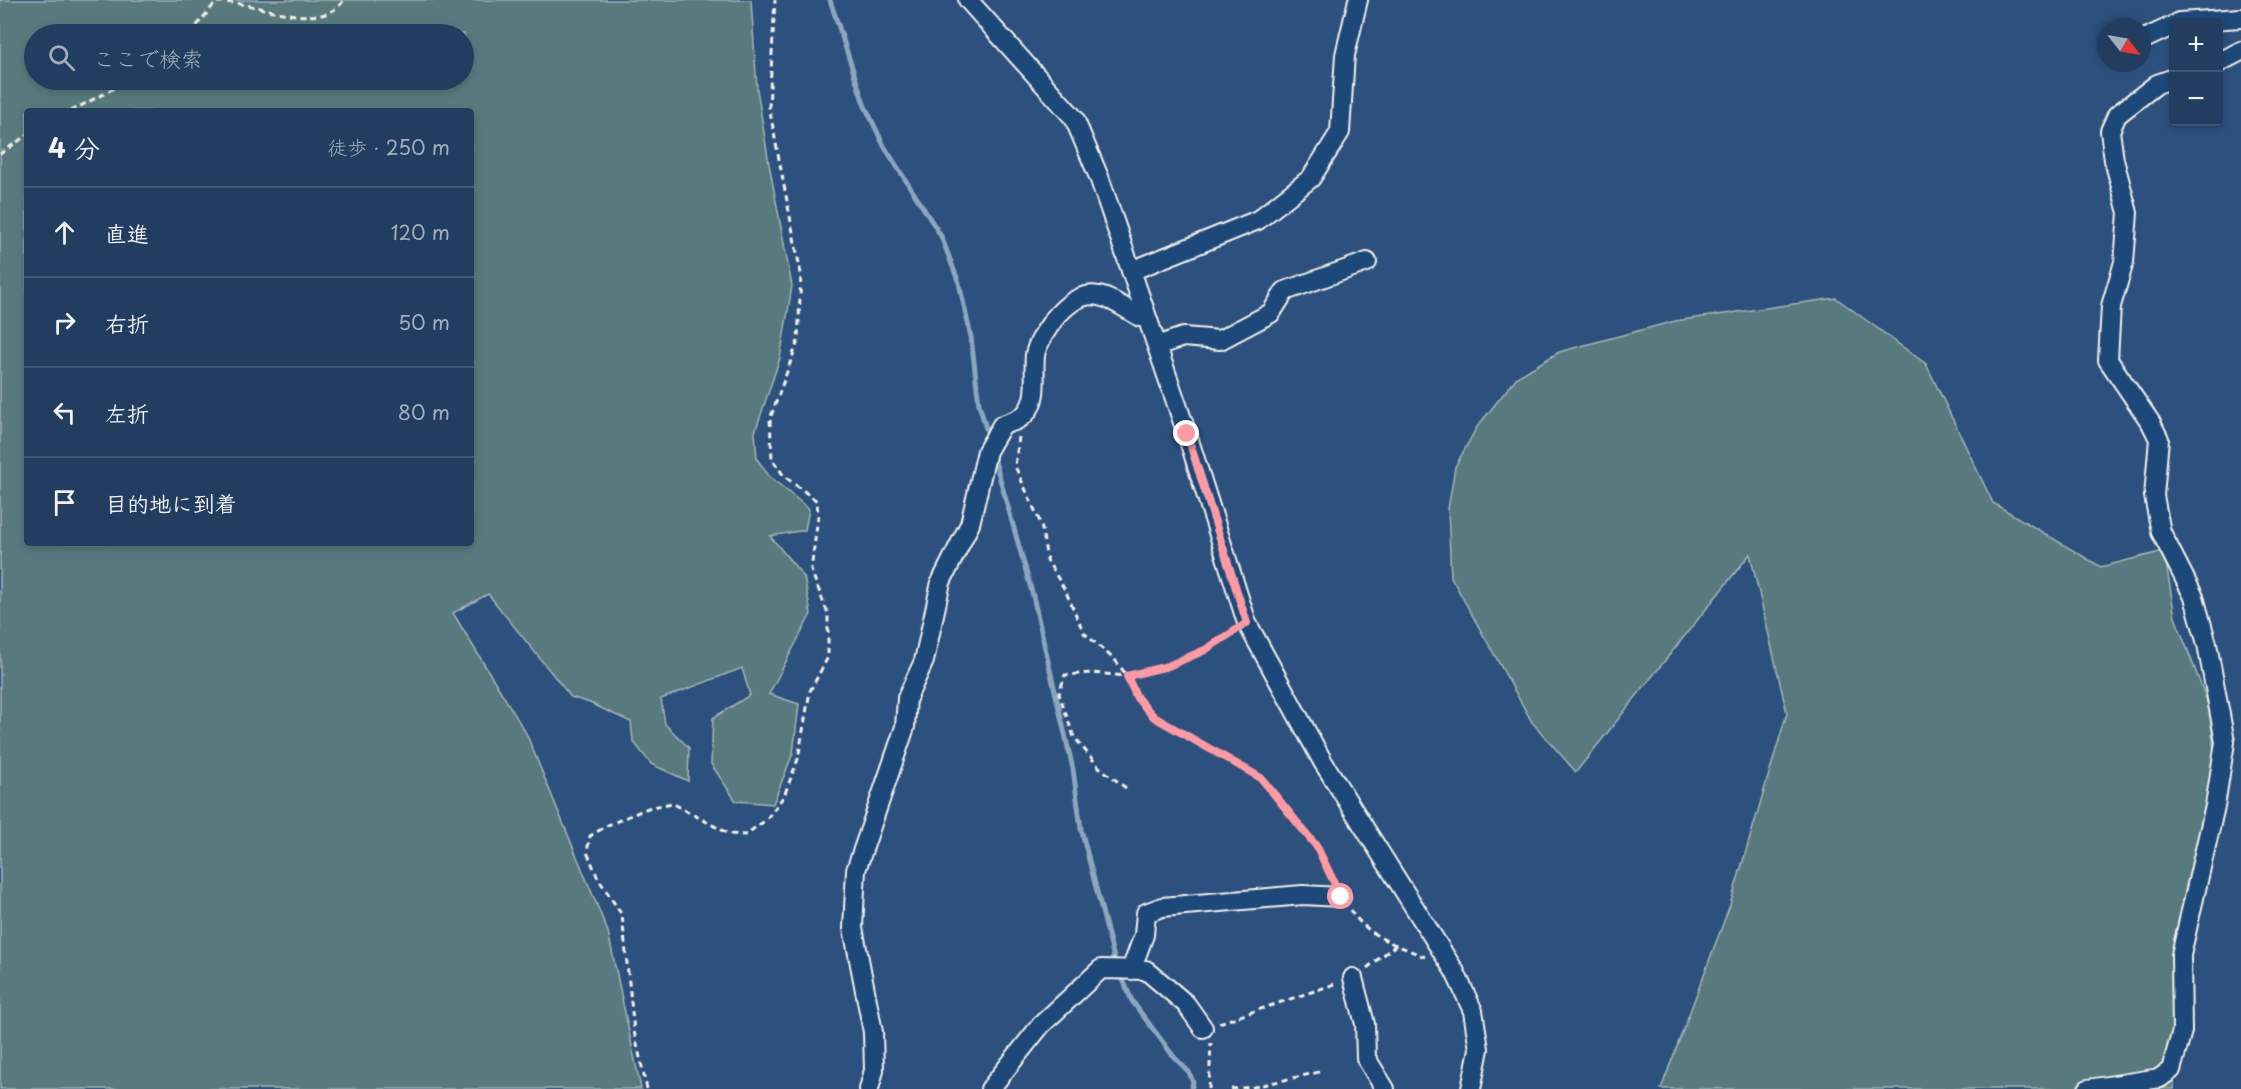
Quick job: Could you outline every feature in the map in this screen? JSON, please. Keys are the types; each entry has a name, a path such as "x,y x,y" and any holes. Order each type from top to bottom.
{"street":[{"path":"968,0 1074,118 1099,177 1187,434 1247,623 1323,762 1455,972 1473,1011 1479,1049 1471,1089"},
{"path":"1131,271 1258,220 1311,178 1340,132 1345,54 1358,0"},
{"path":"2223,19 2241,18"},
{"path":"2151,36 2169,27"},
{"path":"2223,60 2241,51"},
{"path":"2088,1089 2160,1078 2171,1070 2182,1031 2181,955 2215,806 2225,742 2207,644 2194,597 2161,532 2154,496 2159,439 2151,423 2108,360 2111,306 2124,262 2128,213 2114,160 2110,131 2117,115 2157,84 2169,80"},
{"path":"1156,346 1183,337 1220,340 1271,313 1285,291 1367,262"},
{"path":"869,1089 874,1070 873,1032 853,928 856,870 905,727 907,698 924,661 941,582 970,524 987,451 1002,425 1016,421 1027,412 1033,397 1035,353 1047,329 1068,303 1088,295 1108,297 1140,317 1146,315"},
{"path":"1131,970 1144,935 1146,913 1162,907 1304,895 1341,897"},
{"path":"990,1089 1041,1025 1101,969 1146,970 1186,1005 1203,1028"},
{"path":"1353,978 1365,1024 1366,1058 1385,1089"}],"path":[{"path":"198,24 216,2 231,1 301,15 322,15 339,7 344,0"},
{"path":"647,1089 634,1031 622,915 598,878 587,852 590,836 608,825 648,808 672,803 729,834 745,835 766,820 784,796 798,759 810,691 828,657 828,614 811,570 818,517 817,501 784,476 772,459 770,419 798,341 801,274 769,107 775,0"},
{"path":"77,108 111,90"},
{"path":"0,154 24,137"},
{"path":"1016,421 1020,432 1015,466 1041,524 1047,560 1065,590 1084,633 1116,662 1127,676 1137,698 1154,717 1261,778 1317,847 1341,897 1358,922 1379,938 1428,957"},
{"path":"1126,788 1099,767 1074,737 1059,694 1065,675 1092,673 1127,676 1168,666 1205,650 1247,623"},
{"path":"1209,1089 1212,1045 1203,1028 1353,978 1396,945"},
{"path":"1231,1089 1254,1087 1323,1071"}],"green space":[{"path":"0,0 751,0 757,89 792,286 780,358 755,432 757,459 769,476 809,509 805,530 770,536 804,577 811,614 769,694 799,704 793,753 773,804 736,801 711,764 713,718 750,695 742,668 661,699 665,724 689,748 688,781 651,764 633,741 631,722 571,697 488,594 453,613 526,733 608,932 641,1089 0,1089"},
{"path":"1836,298 1926,364 1993,503 2101,567 2164,551 2175,617 2209,706 2217,775 2176,959 2174,1089 1661,1089 1730,905 1787,713 1750,554 1576,772 1532,722 1451,577 1448,509 1455,467 1477,427 1517,377 1559,352 1675,321"}],"waterway":[{"path":"830,0 864,104 884,146 941,236 959,283 971,337 979,404 989,439"},
{"path":"993,454 1033,596 1073,769 1081,829 1114,958 1132,1001 1174,1057 1189,1072 1193,1082 1191,1089"}],"route":[{"path":"1187,434 1247,623 1205,650 1168,666 1127,676 1137,698 1154,717 1261,778 1317,847 1341,897"}]}
